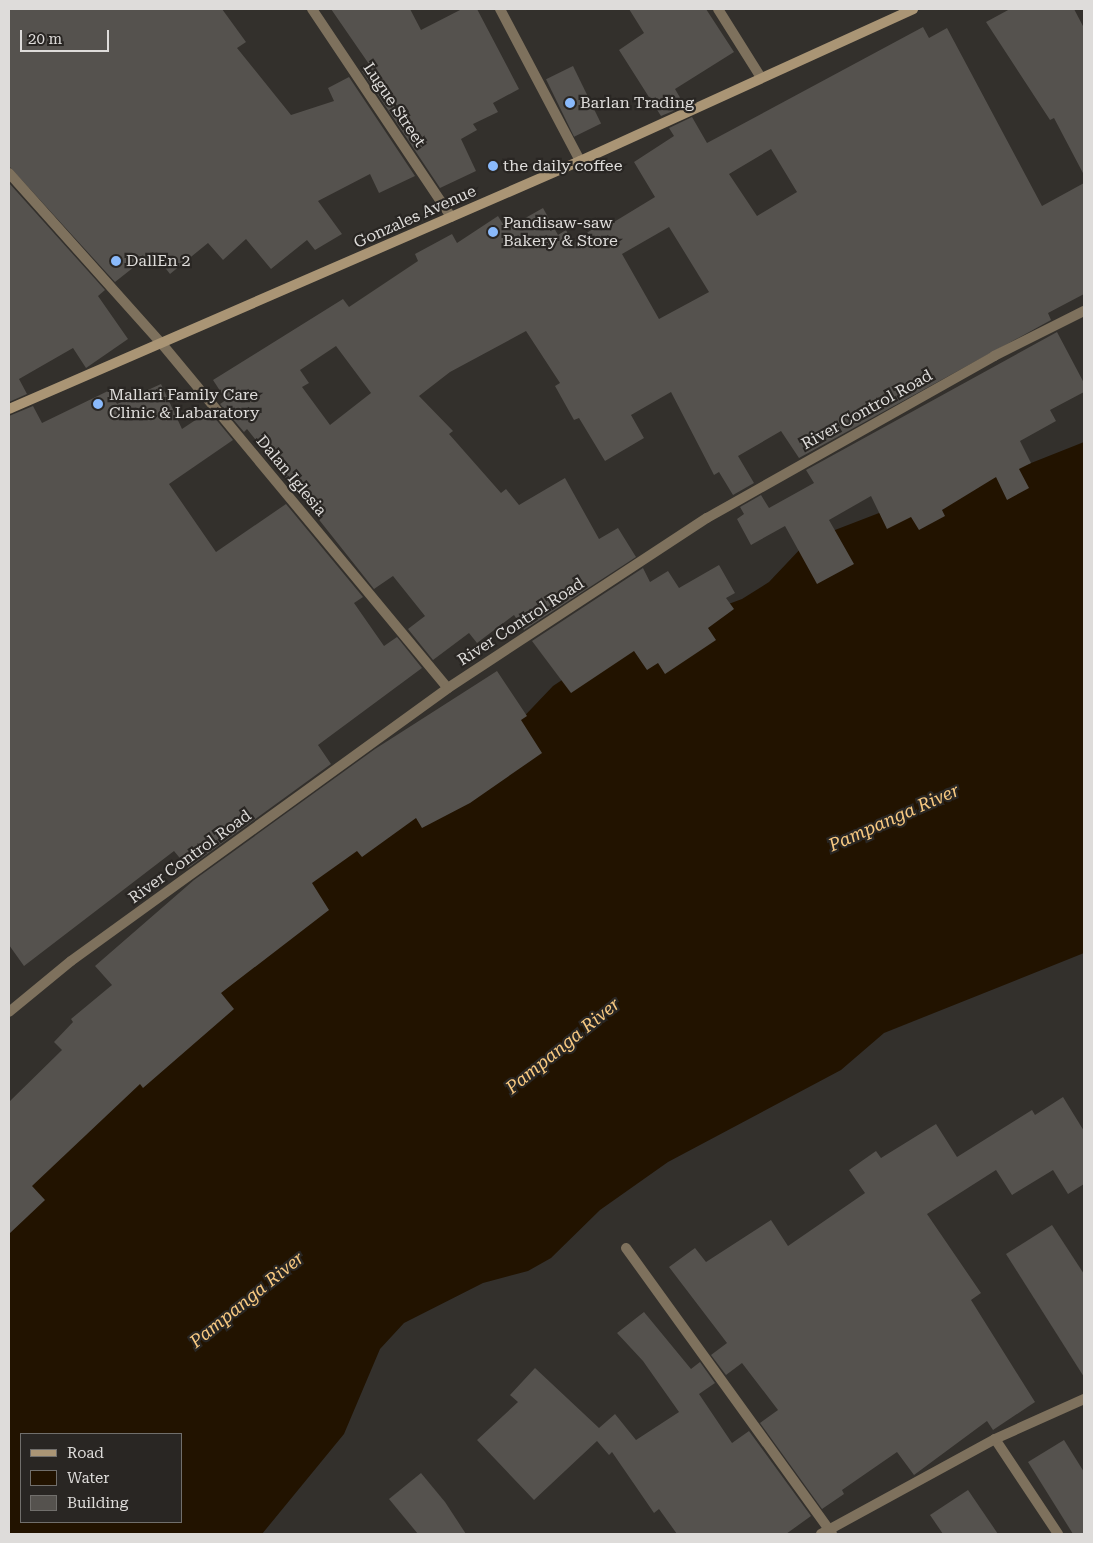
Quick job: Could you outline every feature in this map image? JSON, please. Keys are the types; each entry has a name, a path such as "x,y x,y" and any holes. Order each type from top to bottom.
{"main road":[{"name":"Gonzales Avenue","path":"9,410 580,161 760,76 913,9"}],"street":[{"name":"Lugue Street","path":"312,9 451,217"},
{"path":"500,9 580,161"},
{"path":"718,9 760,76"},
{"name":"Dalan Iglesia","path":"9,173 162,344 448,688"},
{"name":"River Control Road","path":"9,1012 71,961 448,688 707,518 994,356 1084,311"},
{"path":"626,1248 827,1533 995,1439 1084,1399"},
{"path":"995,1439 1058,1534"}],"water":[{"name":"Pampanga River","path":"1084,442 1084,953 884,1033 841,1070 668,1162 600,1210 551,1258 528,1271 483,1283 404,1323 380,1349 344,1434 262,1534 9,1534 9,1155 73,1088 222,943 496,746 553,686 610,648 742,599 769,582 804,545 822,535 918,498 976,485"}],"building":[{"path":"9,9 222,9 246,42 237,48 291,115 334,101 328,88 349,77 415,176 379,193 370,174 318,201 342,234 315,250 307,240 271,269 246,239 223,260 208,243 170,274 153,252 115,282 9,166"},
{"path":"331,9 410,9 421,30 462,9 477,9 519,89 493,103 498,112 473,124 477,130 461,139 476,171 440,188 362,71 371,67"},
{"path":"629,9 706,9 734,52 675,89 685,106 661,116 619,50 644,33"},
{"path":"1010,9 1074,9 1084,28 1084,175 1054,118 1050,120 986,22"},
{"path":"923,27 929,38 947,28 1042,206 1084,183 1084,294 1048,313 1051,320 799,458 781,431 738,456 754,483 733,495 719,472 714,475 671,392 631,415 644,438 605,461 579,418 574,420 555,386 560,383 526,331 450,372 419,396 453,431 449,434 501,493 506,489 519,505 565,478 599,539 618,528 636,557 524,630 514,615 477,643 469,633 433,660 408,629 425,616 393,576 374,589 247,429 244,432 220,404 226,400 213,380 343,299 349,307 418,261 415,254 452,234 457,243 498,216 506,229 543,208 558,235 566,230 572,242 606,221 609,225 655,197 634,162 674,136 669,128 692,117 707,143","holes":["771,149 797,192 757,216 729,174","669,227 709,292 659,319 622,254","336,346 371,393 330,425 302,387 309,383 300,370"]},
{"path":"573,66 601,124 574,137 546,79"},
{"path":"9,183 105,290 98,296 128,339 86,368 73,348 19,379 27,394 9,402"},
{"path":"1057,332 1084,383 1084,392 1050,410 1056,421 1020,441 1031,463 1019,469 1029,488 1007,500 996,477 942,510 945,516 919,530 911,517 887,529 871,496 829,520 854,564 817,584 785,526 751,545 737,519 744,514 740,507 761,495 769,508 814,483 806,470"},
{"path":"161,384 182,429 209,411 233,440 169,484 216,552 286,504 363,597 354,603 384,646 397,637 422,668 318,745 331,764 188,868 174,851 24,966 9,945 9,416 33,406 42,423 110,390 117,404"},
{"path":"719,565 735,593 726,598 734,609 708,628 716,640 665,674 658,663 647,670 634,651 571,693 532,641 643,568 650,582 668,571 679,588"},
{"path":"497,671 527,716 521,720 542,753 470,803 422,828 416,818 362,857 357,851 312,883 329,910 221,993 234,1009 143,1088 140,1084 32,1186 45,1200 9,1234 9,1102 62,1050 54,1042 73,1022 71,1019 112,985 95,966 194,880 375,749"},
{"path":"1063,1097 1084,1131 1084,1184 1068,1194 1053,1170 1012,1195 996,1170 927,1214 981,1293 971,1300 1035,1402 993,1430 987,1421 914,1475 897,1452 842,1490 844,1494 822,1509 760,1423 778,1410 742,1363 726,1375 711,1355 727,1343 669,1267 695,1248 706,1262 771,1220 788,1246 865,1193 849,1170 876,1151 881,1158 936,1124 957,1157 1032,1110 1035,1115"},
{"path":"1052,1225 1084,1274 1084,1377 1006,1254"},
{"path":"644,1312 691,1369 700,1362 715,1383 699,1394 732,1443 749,1431 811,1516 786,1534 677,1534 659,1509 654,1513 612,1452 609,1455 597,1441 534,1500 477,1440 518,1402 510,1395 535,1368 599,1428 615,1414 636,1440 679,1412 643,1361 617,1333"},
{"path":"1064,1440 1084,1472 1084,1534 1073,1534 1028,1462"},
{"path":"421,1473 445,1502 466,1534 418,1534 389,1499"},
{"path":"968,1490 998,1534 943,1534 930,1515"}],"place":[{"name":"Barlan Trading","path":"570,103"},
{"name":"the daily coffee","path":"493,166"},
{"name":"Pandisaw-saw Bakery & Store","path":"493,232"},
{"name":"DallEn 2","path":"116,261"},
{"name":"Mallari Family Care Clinic & Labaratory","path":"98,404"}]}
